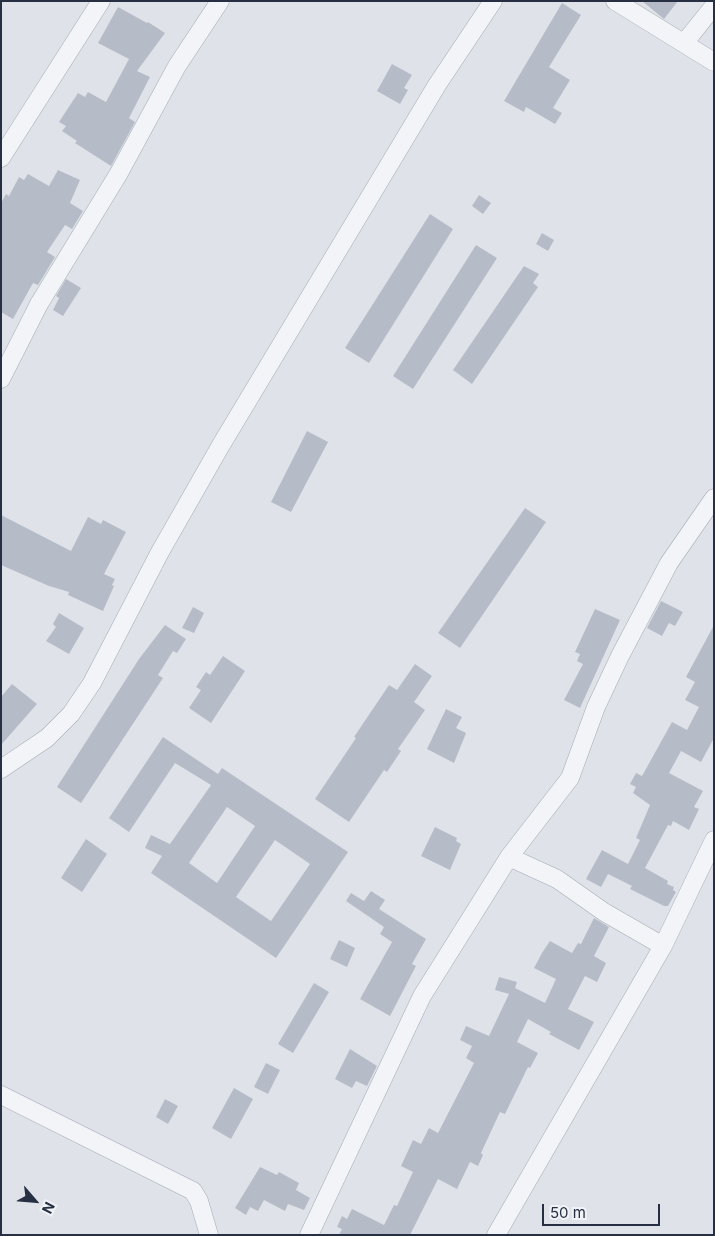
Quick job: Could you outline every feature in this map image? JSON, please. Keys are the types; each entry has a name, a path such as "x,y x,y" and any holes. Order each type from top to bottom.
{"street":[{"path":"1,158 102,1"},
{"path":"1,379 39,304 119,173 177,66 220,1"},
{"path":"1,769 48,738 71,714 92,683 160,552 221,445 437,85 493,1"},
{"path":"615,1 685,42 714,62"},
{"path":"685,42 714,6"},
{"path":"309,1235 422,996 509,857 570,778 596,707 620,656 669,563 714,498"},
{"path":"496,1235 663,946 714,840"},
{"path":"509,857 557,879 604,912 663,946"},
{"path":"1,1095 192,1191 199,1201 209,1235"}],"building":[{"path":"642,1 678,1 664,19"},
{"path":"562,3 581,15 549,67 570,80 553,108 562,113 555,124 526,107 524,112 504,101"},
{"path":"118,7 165,33 137,71 150,77 129,118 135,122 111,166 75,143 77,141 62,131 66,126 59,122 78,93 85,97 88,92 106,102 129,59 98,43"},
{"path":"392,64 412,75 404,88 408,90 400,104 377,91"},
{"path":"58,170 80,180 70,203 83,211 72,229 65,225 47,252 55,257 38,285 33,283 13,319 1,312 1,203 6,194 9,196 19,177 24,180 28,174 49,186"},
{"path":"479,195 491,203 483,214 472,206"},
{"path":"430,214 453,229 369,363 345,348"},
{"path":"542,233 554,240 548,251 536,244"},
{"path":"476,245 497,258 413,389 393,376"},
{"path":"524,266 539,274 533,283 538,287 472,384 453,370"},
{"path":"66,279 81,288 63,316 53,310 59,298 56,296"},
{"path":"307,431 328,442 291,512 271,502"},
{"path":"525,508 546,522 460,648 438,633"},
{"path":"1,515 71,551 88,517 101,524 103,520 126,532 104,574 115,579 112,585 114,586 103,611 68,595 69,592 49,586 1,565"},
{"path":"661,601 683,612 675,626 669,623 662,636 647,628"},
{"path":"193,607 204,613 194,633 182,628"},
{"path":"595,609 620,620 580,708 564,700 583,664 577,661 580,654 575,652"},
{"path":"59,613 84,628 69,654 46,641 56,627 53,624"},
{"path":"165,625 186,639 177,653 173,651 158,675 163,678 81,803 57,787 139,659"},
{"path":"714,625 714,738 701,762 681,751 669,773 703,791 694,807 699,809 689,830 673,821 671,826 668,825 645,868 668,881 667,884 674,887 673,890 676,892 668,906 664,906 630,889 632,886 608,874 601,887 586,879 602,850 628,864 640,840 636,838 650,805 633,793 636,787 630,784 636,773 642,776 672,722 687,730 699,707 685,700 695,682 686,677"},
{"path":"223,656 245,671 211,723 189,708 201,690 196,687 206,672 210,675"},
{"path":"415,664 432,676 414,702 425,710 398,749 401,751 387,772 384,770 349,822 315,799 389,685 397,690"},
{"path":"12,684 37,704 1,745 1,697"},
{"path":"446,709 462,717 456,728 466,733 454,763 427,749"},
{"path":"163,737 218,774 222,768 348,852 276,958 151,873 162,856 145,848 151,835 170,844 211,785 175,763 129,832 109,818","holes":["227,807 255,826 217,883 189,863","275,840 310,864 271,921 236,897"]},
{"path":"435,827 457,838 456,841 461,844 450,870 421,856"},
{"path":"86,839 107,854 82,892 61,878"},
{"path":"371,891 385,900 379,909 426,939 412,964 416,966 390,1016 360,999 392,942 380,934 384,927 346,901 351,893 364,901"},
{"path":"594,918 609,927 594,956 606,963 597,982 585,976 568,1009 594,1022 579,1050 549,1034 551,1032 528,1019 517,1042 538,1053 530,1068 528,1067 505,1114 500,1112 481,1153 483,1155 478,1166 470,1162 457,1189 438,1179 410,1235 339,1235 342,1229 337,1227 342,1216 347,1219 352,1209 384,1225 394,1205 397,1206 413,1172 401,1166 413,1140 421,1144 429,1128 438,1133 474,1063 466,1058 472,1046 460,1040 466,1026 489,1036 509,994 495,990 499,977 517,982 515,988 545,1003 556,979 534,968 542,953 550,941 572,953 578,943 581,944"},
{"path":"339,940 355,948 347,967 330,959"},
{"path":"314,983 329,992 293,1053 278,1044"},
{"path":"350,1049 377,1066 367,1086 356,1081 352,1088 335,1079"},
{"path":"266,1063 280,1070 268,1094 254,1087"},
{"path":"234,1088 253,1099 231,1139 212,1128"},
{"path":"165,1099 178,1106 168,1124 156,1117"},
{"path":"260,1167 277,1175 279,1172 299,1183 296,1190 310,1198 304,1210 288,1204 285,1211 264,1200 258,1211 250,1207 246,1215 235,1208"}]}
